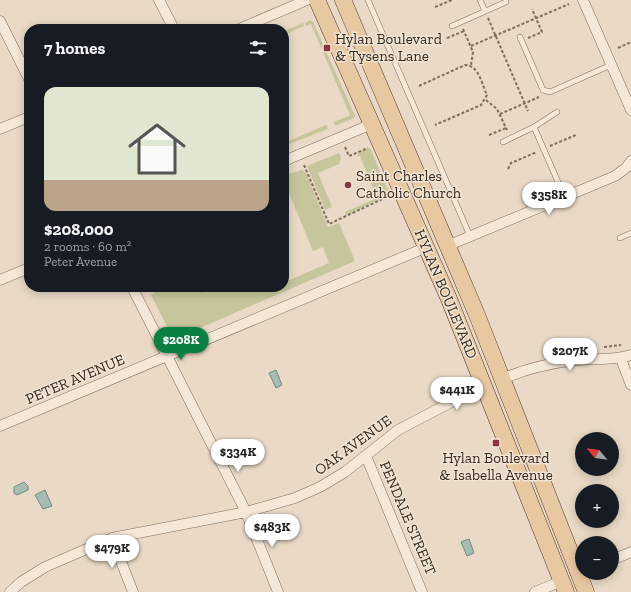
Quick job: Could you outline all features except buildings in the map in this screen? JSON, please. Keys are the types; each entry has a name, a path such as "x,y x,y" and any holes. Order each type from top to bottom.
{"main road":[{"name":"HYLAN BOULEVARD","path":"317,0 427,247 564,586"},
{"name":"HYLAN BOULEVARD","path":"343,0 502,378 575,560"},
{"name":"HYLAN BOULEVARD","path":"582,580 586,592"}],"street":[{"path":"159,0 171,24"},
{"path":"251,24 307,0"},
{"path":"583,0 631,110"},
{"path":"0,21 24,70"},
{"path":"0,129 24,119"},
{"path":"289,159 372,124"},
{"path":"447,246 615,176 626,168 631,161"},
{"name":"PETER AVENUE","path":"0,426 427,247"},
{"path":"0,280 24,270"},
{"path":"134,292 166,357 246,512 278,592"},
{"path":"502,378 520,372 570,361 621,359 631,355"},
{"path":"621,359 631,385"},
{"name":"OAK AVENUE","path":"10,592 21,582 45,567 112,538 273,506 320,487 345,472 398,430 484,385"},
{"name":"PENDALE STREET","path":"366,456 422,592"},
{"path":"112,538 133,592"},
{"path":"619,557 631,552"},
{"path":"535,592 564,586"}],"lane":[{"path":"368,0 470,236"},
{"path":"480,0 485,11"},
{"path":"452,26 506,2"},
{"path":"521,39 543,90 550,92 611,65"},
{"path":"503,142 534,127 557,112"},
{"path":"534,127 565,198"},
{"path":"620,238 631,233"}],"path":[{"path":"435,7 452,0"},
{"path":"471,46 569,4"},
{"path":"521,39 542,32 532,9"},
{"path":"493,28 528,110"},
{"path":"447,38 464,30 471,46 473,56 470,65"},
{"path":"618,48 631,42"},
{"path":"418,86 465,65 470,65 476,70 487,95 486,100 481,105 435,125"},
{"path":"500,114 540,97"},
{"path":"486,100 495,106 507,129 489,135"},
{"path":"508,169 511,163 576,135"},
{"path":"345,147 349,156 370,146"},
{"path":"304,164 329,224 392,195"},
{"path":"598,348 621,345"}],"green space":[{"path":"310,20 313,22 355,116 354,118 335,126 334,122 350,115 311,24 306,26 305,23"},
{"path":"303,23 304,26 289,33 289,29"},
{"path":"326,125 328,129 289,144 289,141"},
{"path":"370,148 390,194 346,216 345,212 377,198 360,156 357,157 359,152"},
{"path":"339,153 341,157 339,164 318,173 332,207 325,210 307,166"},
{"path":"302,170 306,173 328,227 339,223 355,261 289,289 289,280 329,263 323,247 313,251 289,193 289,174"},
{"path":"155,292 283,292 176,338 172,336 151,295"}],"shaded area":[{"path":"276,370 282,385 276,388 269,373"},
{"path":"24,482 28,486 28,490 17,495 14,493 14,487"},
{"path":"45,490 52,506 43,509 35,495"},
{"path":"469,539 474,553 467,556 461,542"}],"place":[{"name":"Hylan Boulevard & Tysens Lane","path":"327,48"},
{"name":"Saint Charles Catholic Church","path":"348,185"},
{"name":"Hylan Boulevard & Isabella Avenue","path":"496,443"}]}
